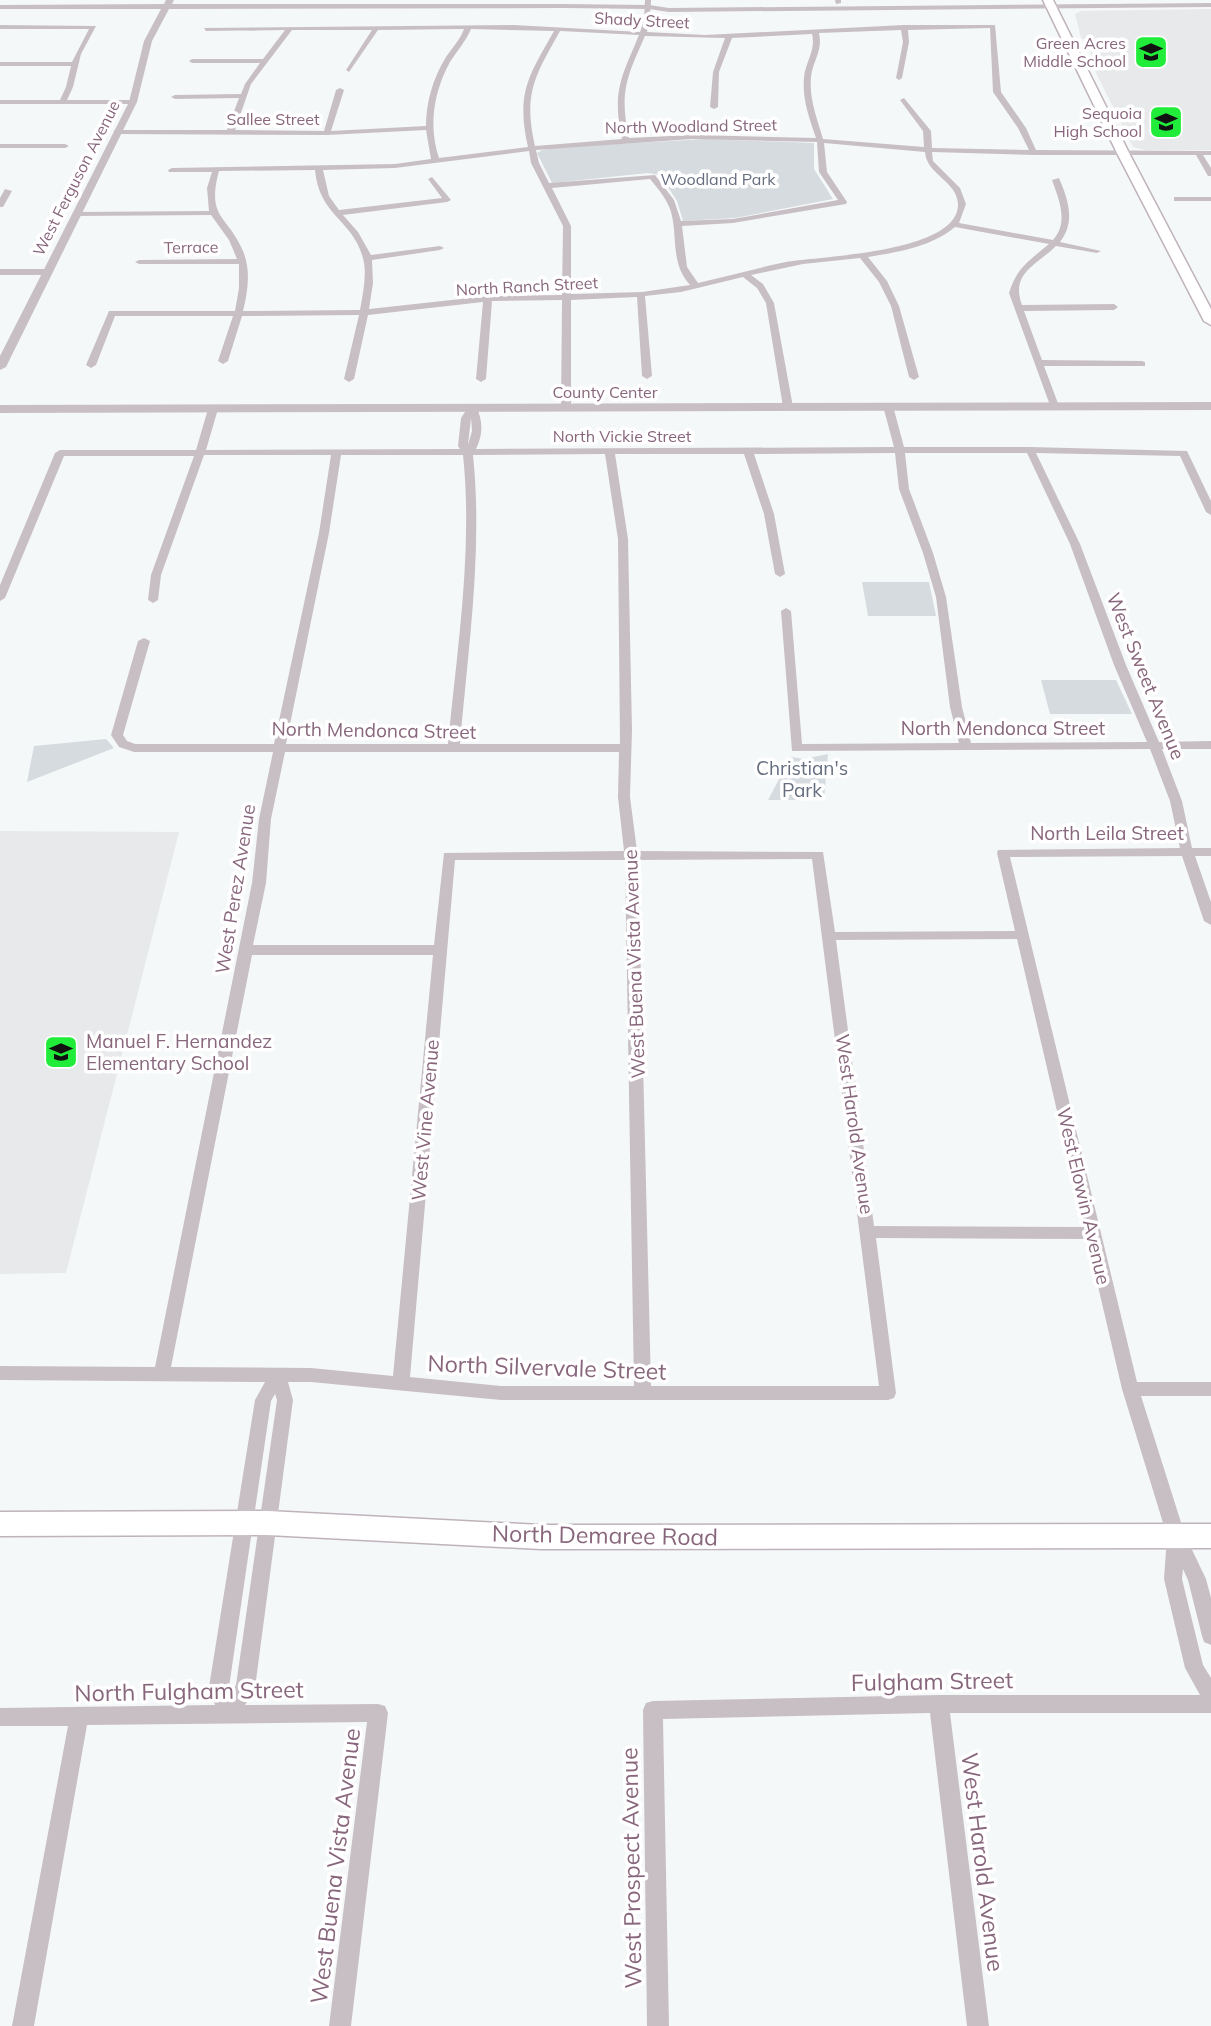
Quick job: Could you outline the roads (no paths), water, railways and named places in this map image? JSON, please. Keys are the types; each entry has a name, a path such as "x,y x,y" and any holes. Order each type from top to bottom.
{"main road":[{"path":"1050,3 1122,153 1211,321"},
{"name":"North Demaree Road","path":"0,1524 256,1522 541,1537 1211,1536"}],"street":[{"path":"1116,0 1125,6"},
{"path":"0,7 296,3 838,2 1211,5"},
{"path":"648,3 709,10 1006,9 1050,3"},
{"path":"626,140 620,107 624,77 643,35 648,3"},
{"name":"West Ferguson Avenue","path":"0,367 133,102 144,53 168,4"},
{"name":"Shady Street","path":"206,29 468,27 730,37 904,27 993,26 994,83 1034,153"},
{"path":"0,27 94,27 82,46 75,64 73,85 63,102"},
{"path":"349,70 377,27"},
{"path":"436,162 429,128 441,74 468,27"},
{"path":"899,78 906,42 904,27"},
{"path":"230,133 243,96 264,61 290,28"},
{"path":"558,29 540,57 527,92 526,121 531,149 567,226 566,408"},
{"path":"676,224 733,221 843,202 823,172 820,140 810,112 807,86 817,44 815,32"},
{"path":"714,107 716,72 730,37"},
{"path":"192,61 264,61"},
{"path":"0,64 75,64"},
{"path":"327,133 340,90"},
{"path":"175,97 243,96"},
{"path":"904,100 927,131 927,150 932,166 961,197 962,209 954,224 1097,251"},
{"path":"0,102 133,102"},
{"name":"Sallee Street","path":"117,132 327,133 429,128"},
{"name":"North Woodland Street","path":"172,170 319,169 436,162 626,140 725,137 820,140 927,150 1211,153"},
{"path":"0,146 65,146"},
{"path":"1198,153 1211,174"},
{"path":"319,169 321,192 355,233 368,258 369,280 349,379"},
{"path":"216,170 210,193 212,214 243,261 243,290 223,361"},
{"path":"546,186 652,177 672,203 680,266 695,286"},
{"path":"336,213 447,200 432,179"},
{"path":"1054,406 1013,293 1016,281 1064,232 1066,204 1056,180"},
{"path":"0,205 8,191"},
{"path":"1177,199 1211,199"},
{"path":"77,214 212,214"},
{"name":"North Ranch Street","path":"91,365 112,313 363,312 488,299 641,294 695,286 804,262 902,248 936,236 954,224"},
{"path":"368,258 440,248"},
{"path":"862,255 883,281 895,306 914,377"},
{"name":"Terrace","path":"139,262 243,261"},
{"path":"0,272 47,272"},
{"path":"745,275 760,286 770,303 788,407"},
{"path":"641,294 647,376"},
{"path":"481,379 488,299"},
{"path":"1017,308 1114,307"},
{"path":"1037,363 1142,364"},
{"name":"County Center","path":"0,409 1211,406"},
{"path":"888,407 900,451 904,489 939,588 947,628 954,695 965,746"},
{"path":"454,749 472,532 468,453 474,446 477,418 472,408"},
{"path":"153,600 156,575 213,409"},
{"name":"North Vickie Street","path":"0,597 60,453 1030,450 1184,453 1211,512"},
{"name":"West Sweet Avenue","path":"1030,450 1075,544 1120,665 1155,745 1176,801 1187,852 1211,921"},
{"path":"748,451 769,514 779,574"},
{"name":"West Buena Vista Avenue","path":"610,452 623,539 626,748 624,797 632,855 643,1394"},
{"name":"West Perez Avenue","path":"162,1373 261,869 264,824 324,533 336,453"},
{"name":"North Mendonca Street","path":"786,611 796,748 1211,744"},
{"name":"North Mendonca Street","path":"144,641 117,735 123,744 142,748 626,748"},
{"name":"North Leila Street","path":"1003,853 1211,852"},
{"name":"West Elowin Avenue","path":"1003,853 1130,1389 1176,1536 1197,1579 1211,1636"},
{"name":"West Harold Avenue","path":"632,855 818,855 888,1393"},
{"name":"West Vine Avenue","path":"401,1384 449,856 632,855"},
{"path":"830,936 1022,935"},
{"path":"245,950 440,950"},
{"path":"869,1233 1092,1233"},
{"name":"North Silvervale Street","path":"0,1373 278,1374 489,1393 888,1393"},
{"path":"227,1715 219,1687 285,1400 278,1374"},
{"path":"227,1715 245,1688 263,1400 278,1374"},
{"path":"1130,1389 1211,1389"},
{"name":"West Elowin Avenue","path":"1176,1536 1173,1579 1194,1668 1211,1695"},
{"name":"West Harold Avenue","path":"939,1704 978,2026"},
{"name":"Fulgham Street","path":"653,1710 939,1704 1211,1704"},
{"name":"West Prospect Avenue","path":"653,1710 658,2026"},
{"name":"West Buena Vista Avenue","path":"340,2026 378,1713"},
{"name":"North Fulgham Street","path":"0,1717 378,1713"},
{"path":"23,2026 79,1716"}],"place":[{"name":"Green Acres Middle School","path":"1151,52"},
{"name":"Sequoia High School","path":"1166,122"},
{"name":"Manuel F. Hernandez Elementary School","path":"61,1052"}],"park label":[{"name":"Woodland Park","path":"718,179"},
{"name":"Christian's Park","path":"802,779"}]}
